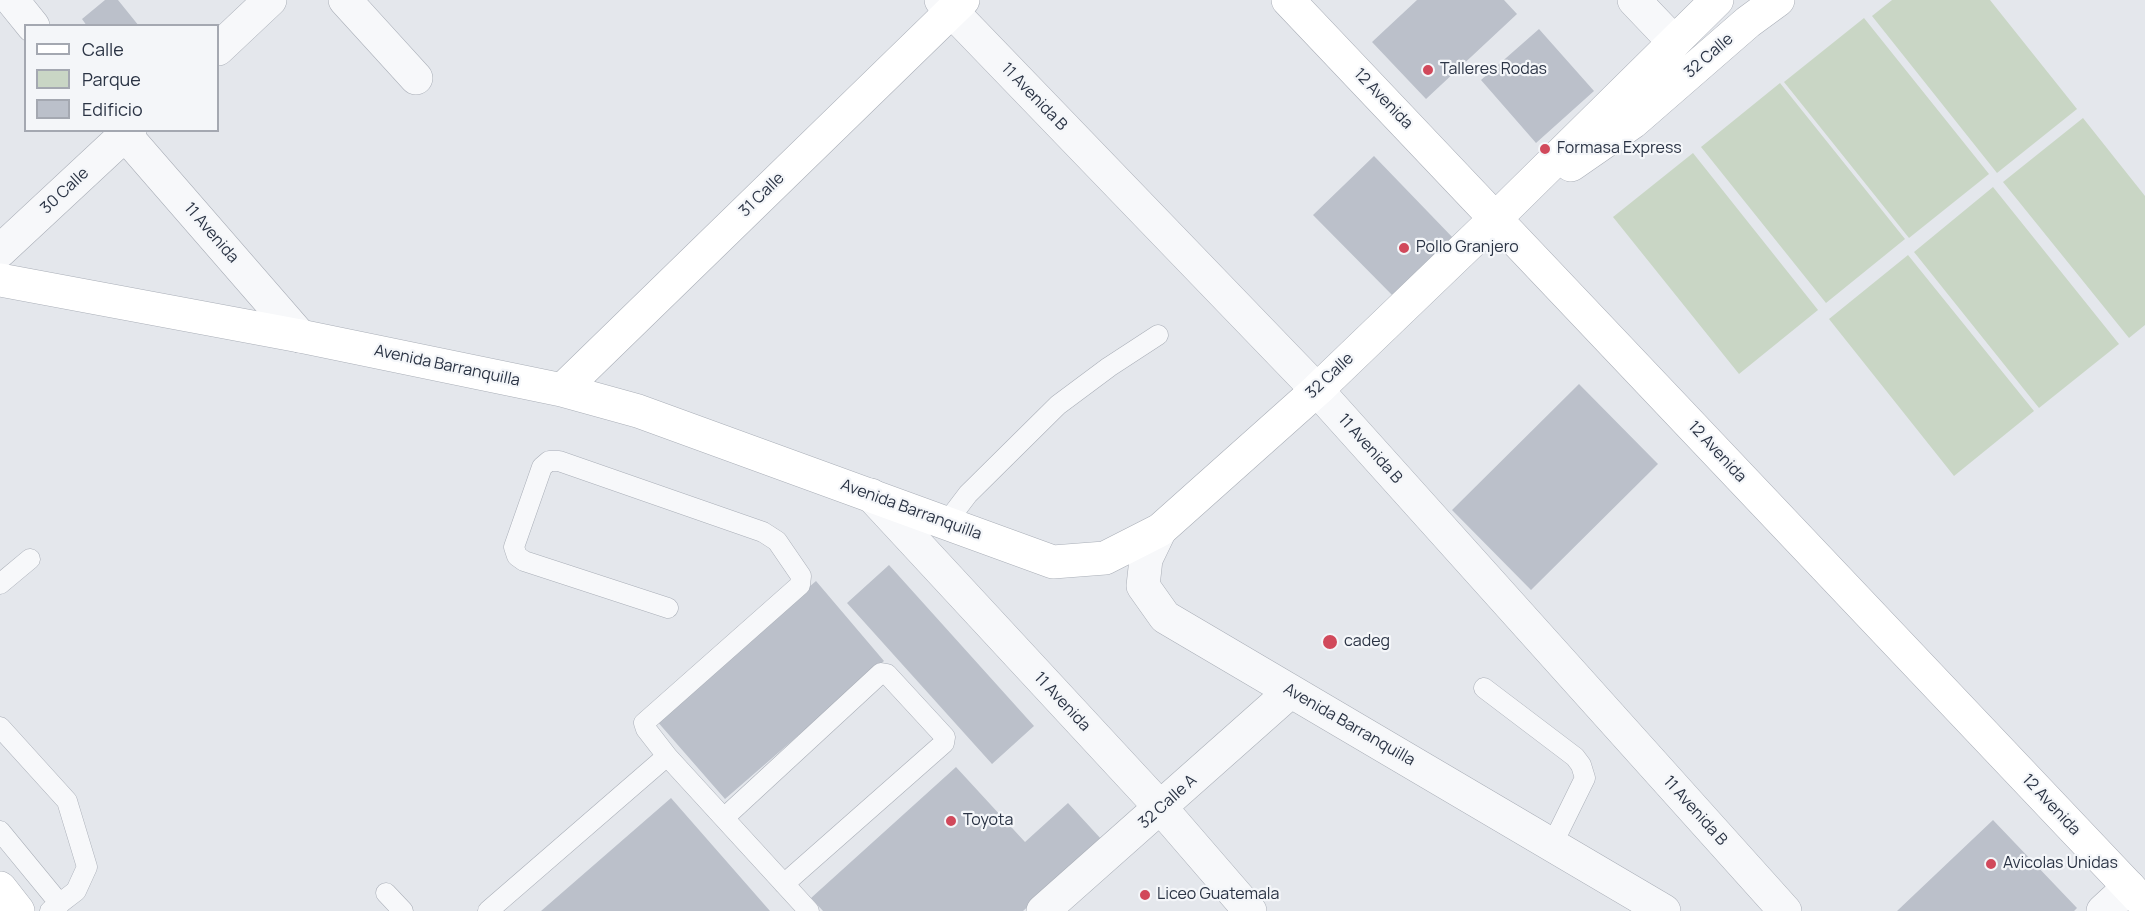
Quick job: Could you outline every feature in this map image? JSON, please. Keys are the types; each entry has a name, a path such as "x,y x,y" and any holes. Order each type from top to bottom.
{"main road":[{"name":"12 Avenida","path":"1288,0 2137,896"},
{"name":"32 Calle","path":"1160,530 1317,390 1496,218 1717,0"},
{"name":"32 Calle","path":"1496,218 1633,122 1748,22 1778,0"},
{"name":"31 Calle","path":"562,390 951,4"},
{"name":"Avenida Barranquilla","path":"0,280 300,336 562,390 638,411 1053,562 1105,558 1160,530"},
{"path":"0,888 18,911"}],"street":[{"path":"12,0 31,24"},
{"path":"219,48 270,0"},
{"path":"345,0 416,78"},
{"path":"1634,0 1674,42"},
{"name":"11 Avenida B","path":"951,4 1317,390 1785,911"},
{"name":"30 Calle","path":"0,252 125,132"},
{"name":"11 Avenida","path":"125,132 300,336"},
{"name":"11 Avenida","path":"871,495 1161,808 1250,911"},
{"name":"Avenida Barranquilla","path":"1160,530 1146,559 1143,586 1164,617 1664,911"},
{"name":"32 Calle A","path":"1043,911 1291,691"},
{"path":"2103,911 2137,896"}],"lane":[{"path":"946,523 968,494 1058,405 1158,335"},
{"path":"668,608 524,561 517,556 514,547 542,467 549,460 559,461 763,532 777,541 801,576 800,585 644,723 667,756 809,911"},
{"path":"0,584 30,559"},
{"path":"724,818 882,673 887,674 945,737 944,743 784,884"},
{"path":"1484,688 1575,757 1584,772 1585,778 1552,845"},
{"path":"0,727 67,801 87,867 76,891 55,907 0,831"},
{"path":"488,911 667,756"},
{"path":"386,893 403,911"}],"green space":[{"path":"1892,0 1990,0 2077,109 1997,173 1872,16"},
{"path":"1864,18 1989,174 1909,238 1784,82"},
{"path":"1780,83 1905,239 1826,303 1701,147"},
{"path":"2083,118 2145,196 2145,325 2129,338 2003,182"},
{"path":"1693,153 1818,310 1739,374 1613,217"},
{"path":"1993,187 2119,344 2039,408 1914,252"},
{"path":"1908,255 2034,411 1954,476 1829,319"}],"building":[{"path":"105,0 118,0 137,24 86,24 82,19"},
{"name":"Talleres Rodas","path":"1417,0 1504,0 1517,14 1426,99 1372,42"},
{"path":"1539,29 1594,91 1536,143 1481,80"},
{"path":"1374,156 1456,241 1396,299 1313,215"},
{"path":"1579,384 1658,464 1531,590 1452,510"},
{"name":"Toyota","path":"889,565 1034,726 992,764 847,603"},
{"path":"816,581 884,661 725,799 656,720"},
{"name":"Toyota","path":"956,767 1025,842 1068,803 1102,840 1023,911 823,911 811,898"},
{"path":"671,798 770,911 541,911"},
{"name":"Avicolas Unidas","path":"1993,820 2077,908 2074,911 1897,911"}],"place":[{"name":"Talleres Rodas","path":"1428,70"},
{"name":"Formasa Express","path":"1545,149"},
{"name":"Pollo Granjero","path":"1404,248"},
{"name":"cadeg","path":"1330,642"},
{"name":"Toyota","path":"951,821"},
{"name":"Avicolas Unidas","path":"1991,864"},
{"name":"Liceo Guatemala","path":"1145,895"}]}
